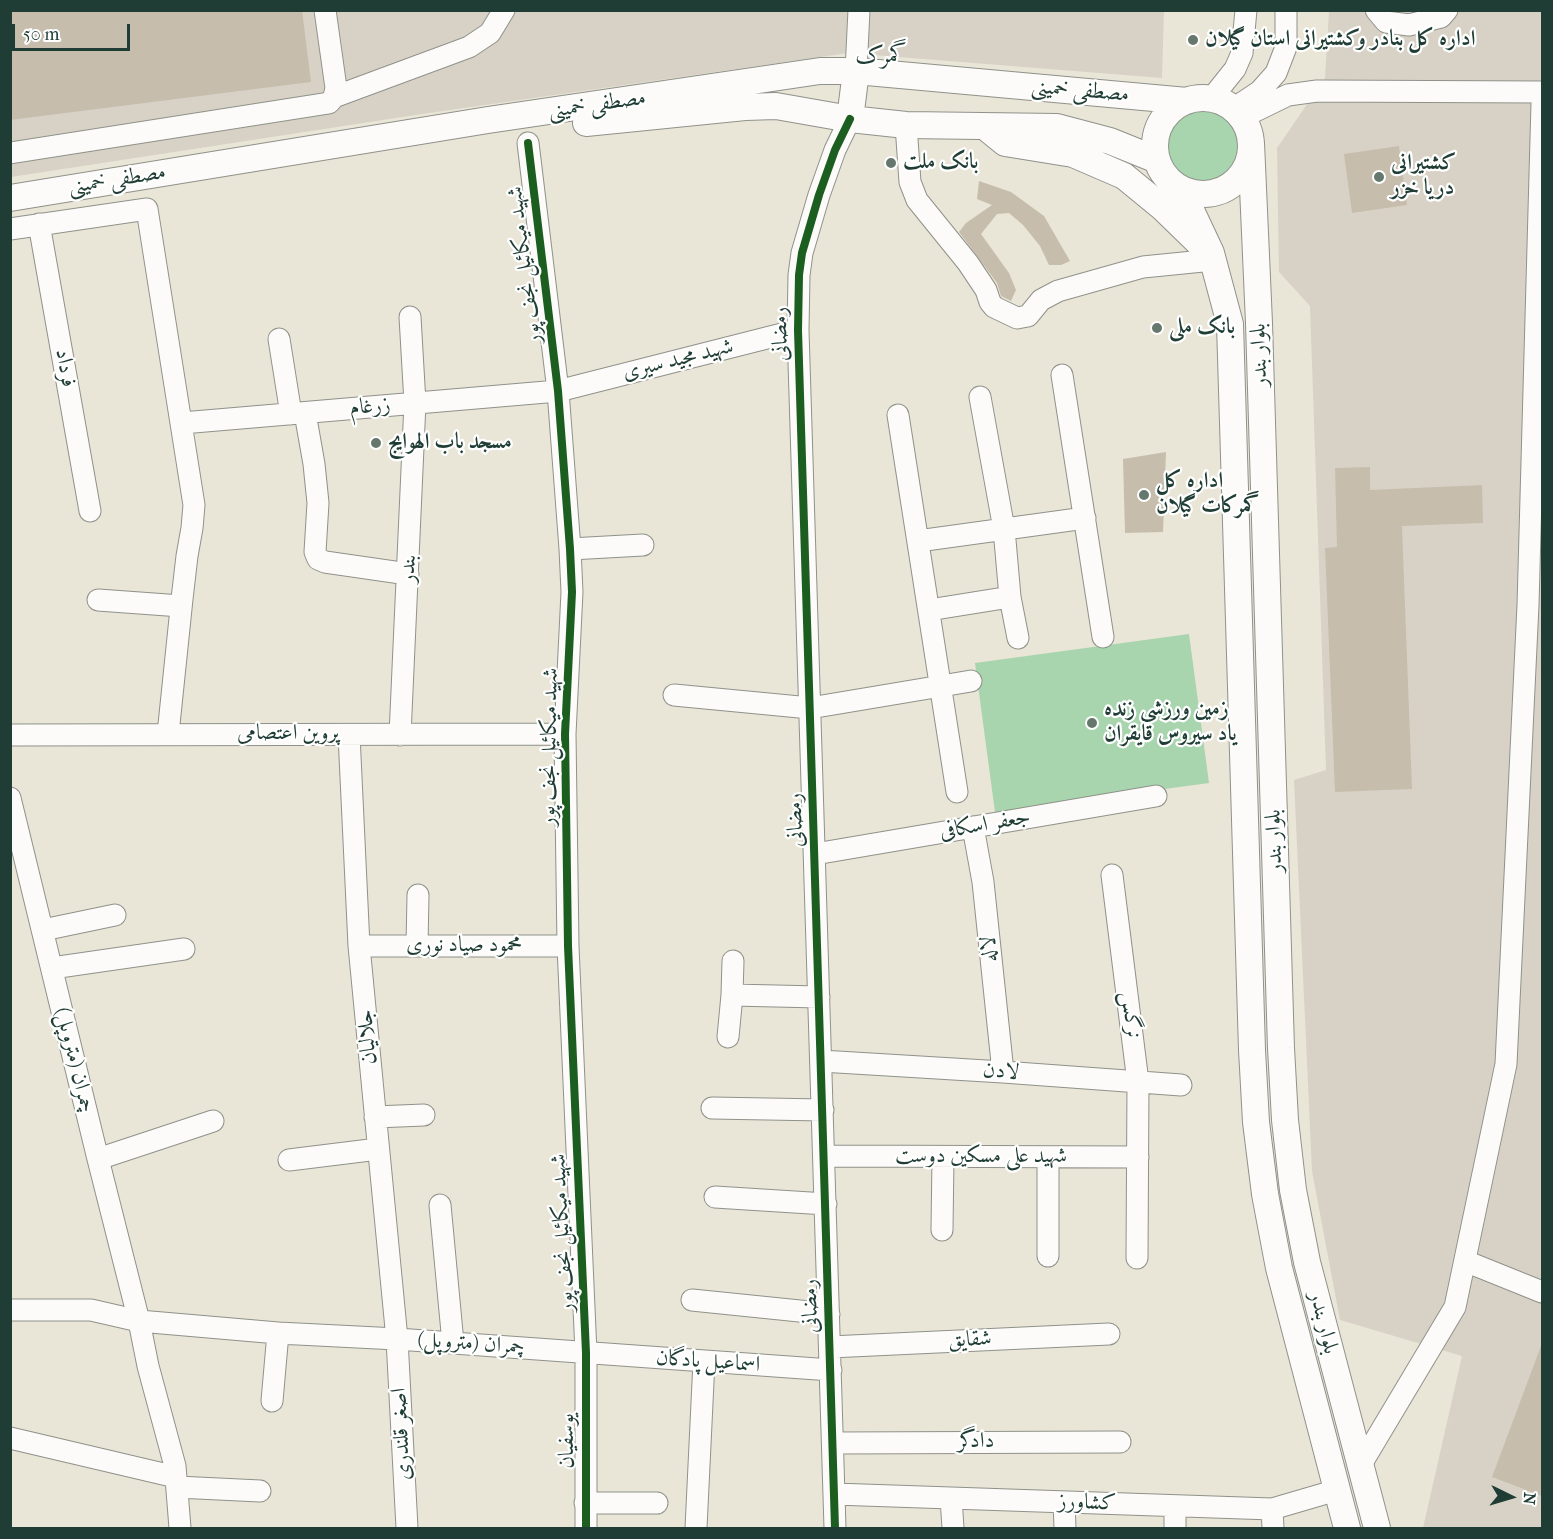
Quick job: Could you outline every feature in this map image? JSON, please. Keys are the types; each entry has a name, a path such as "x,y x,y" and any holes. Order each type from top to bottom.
{"main road":[{"name":"مصطفی خمینی","path":"10,198 488,120 820,71 856,71 1218,107"},
{"path":"850,119 856,71"},
{"name":"مصطفی خمینی","path":"10,209 526,129 745,107 776,106 850,119 906,125 1057,127 1110,141 1157,160"},
{"path":"1218,107 1248,129 1251,143 1247,166 1240,177 1219,192 1193,193 1181,189 1170,182 1162,172 1157,160 1156,142 1160,124 1172,110 1218,107"},
{"path":"984,126 1005,142 1073,154 1124,176 1163,208 1212,256"},
{"name":"بلوار بندر","path":"1251,143 1281,1048 1286,1119 1293,1190 1307,1262 1377,1528"},
{"name":"بلوار بندر","path":"1181,189 1212,256 1230,324 1252,1050 1265,1194 1279,1268 1347,1528"},
{"path":"1244,754 1272,753"}],"street":[{"path":"10,153 329,103 334,97 336,88 325,10"},
{"path":"334,97 469,47 490,33 504,10"},
{"path":"856,71 859,10"},
{"path":"1218,107 1242,53 1246,10"},
{"path":"1218,107 1260,91 1276,73 1286,47 1286,10"},
{"path":"1376,10 1386,22 1409,25 1441,17 1447,10"},
{"path":"1218,107 1317,91 1542,92"},
{"path":"1360,1466 1455,1307 1506,1064 1535,605 1542,103"},
{"name":"رمضانی","path":"835,1528 798,330 799,274 802,253 835,150 850,119"},
{"path":"906,125 910,182 917,200 969,263 994,307 1017,318 1028,316 1041,300 1058,291 1143,267 1212,256"},
{"name":"شهید میکائیل نجف پور","path":"528,142 558,391 570,549 572,592 565,734 568,946 586,1353"},
{"path":"10,229 147,209 194,505 168,734"},
{"name":"فرداد","path":"39,225 90,511"},
{"name":"بندر","path":"400,735 415,404 410,317"},
{"name":"شهید مجید سیری","path":"558,391 798,330"},
{"path":"279,339 315,474 318,502 315,552 318,559 325,562 408,574"},
{"path":"1062,375 1103,637"},
{"name":"زرغام","path":"182,423 558,391"},
{"path":"980,397 1004,529 1010,597 1018,638"},
{"path":"898,415 957,792"},
{"path":"918,541 1085,518"},
{"path":"570,549 643,545"},
{"path":"929,610 1010,597"},
{"path":"98,600 181,606"},
{"path":"674,695 810,708 972,681"},
{"name":"پروین اعتصامی","path":"10,735 565,734"},
{"name":"جلالیان","path":"349,735 359,946 397,1339"},
{"name":"جعفر اسکافی","path":"815,854 1156,796"},
{"name":"چمران (متروپل)","path":"10,798 140,1321 148,1366 177,1482 180,1528"},
{"name":"لاله","path":"973,827 983,882 1003,1072"},
{"name":"نرگس","path":"1112,874 1138,1082 1137,1258"},
{"path":"417,946 418,895"},
{"path":"43,930 115,915"},
{"name":"محمود صیاد نوری","path":"359,946 568,946"},
{"path":"52,968 184,949"},
{"path":"728,1037 733,961"},
{"path":"732,995 819,997"},
{"name":"لادن","path":"821,1061 1181,1085"},
{"path":"712,1108 823,1110"},
{"path":"375,1117 424,1115"},
{"path":"98,1159 213,1120"},
{"path":"289,1160 378,1149"},
{"name":"شهید علی مسکین دوست","path":"824,1156 1138,1157"},
{"path":"942,1230 943,1157"},
{"path":"1047,1256 1048,1157"},
{"path":"715,1197 826,1204"},
{"path":"440,1205 453,1343"},
{"path":"1465,1261 1542,1292"},
{"path":"692,1300 829,1314"},
{"path":"10,1310 91,1310 140,1321"},
{"name":"چمران (متروپل)","path":"140,1321 278,1333 586,1353"},
{"path":"272,1401 278,1333"},
{"name":"شقایق","path":"830,1347 1109,1334"},
{"name":"اصغر قلندری","path":"397,1339 407,1528"},
{"name":"اسماعیل پادگان","path":"586,1353 831,1370"},
{"name":"یوسفیان","path":"586,1353 586,1528"},
{"path":"696,1528 704,1361"},
{"path":"10,1438 177,1482 260,1491"},
{"name":"دادگر","path":"833,1443 1120,1442"},
{"name":"کشاورز","path":"834,1494 1175,1506 1273,1519 1337,1490"},
{"path":"951,1498 953,1528"},
{"path":"1065,1502 1065,1528"},
{"path":"585,1503 657,1503"},
{"path":"1175,1506 1176,1528"}],"shaded area":[{"path":"11,11 1164,11 1162,78 848,53 422,114 11,177"},
{"path":"1329,11 1542,11 1542,1528 1423,1528 1462,1356 1340,1320 1312,1171 1294,780 1326,770 1310,306 1279,272 1277,148 1325,78"}],"green space":[{"path":"1203,106 1219,109 1232,118 1241,131 1244,147 1241,163 1232,176 1219,185 1203,188 1187,185 1174,176 1165,163 1162,147 1165,131 1174,118 1187,109"},
{"name":"زمین ورزشی زنده یاد سیروس قایقران","path":"1189,634 1209,783 995,812 975,663"}],"building":[{"path":"10,10 302,10 311,82 10,120"},
{"path":"1399,146 1407,205 1352,213 1344,154"},
{"path":"979,181 1011,192 1044,216 1070,261 1061,265 1049,265 1040,246 1023,225 1009,213 997,214 981,234 1009,273 1016,290 1011,301 1001,296 997,283 959,232 966,223 992,205 977,199"},
{"name":"اداره کل گمرکات گیلان","path":"1166,452 1163,532 1125,533 1123,459"},
{"path":"1370,467 1370,490 1482,485 1483,523 1402,526 1412,789 1335,792 1325,548 1337,547 1335,468"},
{"path":"1542,1346 1542,1496 1492,1477"}],"cycle path":[{"path":"835,1528 798,330 799,275 802,253 835,150 850,119"},
{"path":"528,143 558,391 572,592 565,734 568,946 586,1353 586,1528"}],"place":[{"name":"اداره کل بنادر وکشتیرانی استان گیلان","path":"1193,40"},
{"name":"بانک ملت","path":"891,163"},
{"name":"کشتیرانی دریا خزر","path":"1379,177"},
{"name":"بانک ملی","path":"1157,328"},
{"name":"مسجد باب الهوایج","path":"376,443"},
{"name":"اداره کل گمرکات گیلان","path":"1144,495"},
{"name":"زمین ورزشی زنده یاد سیروس قایقران","path":"1092,723"}],"district":[{"name":"گمرک","path":"881,56"}]}
